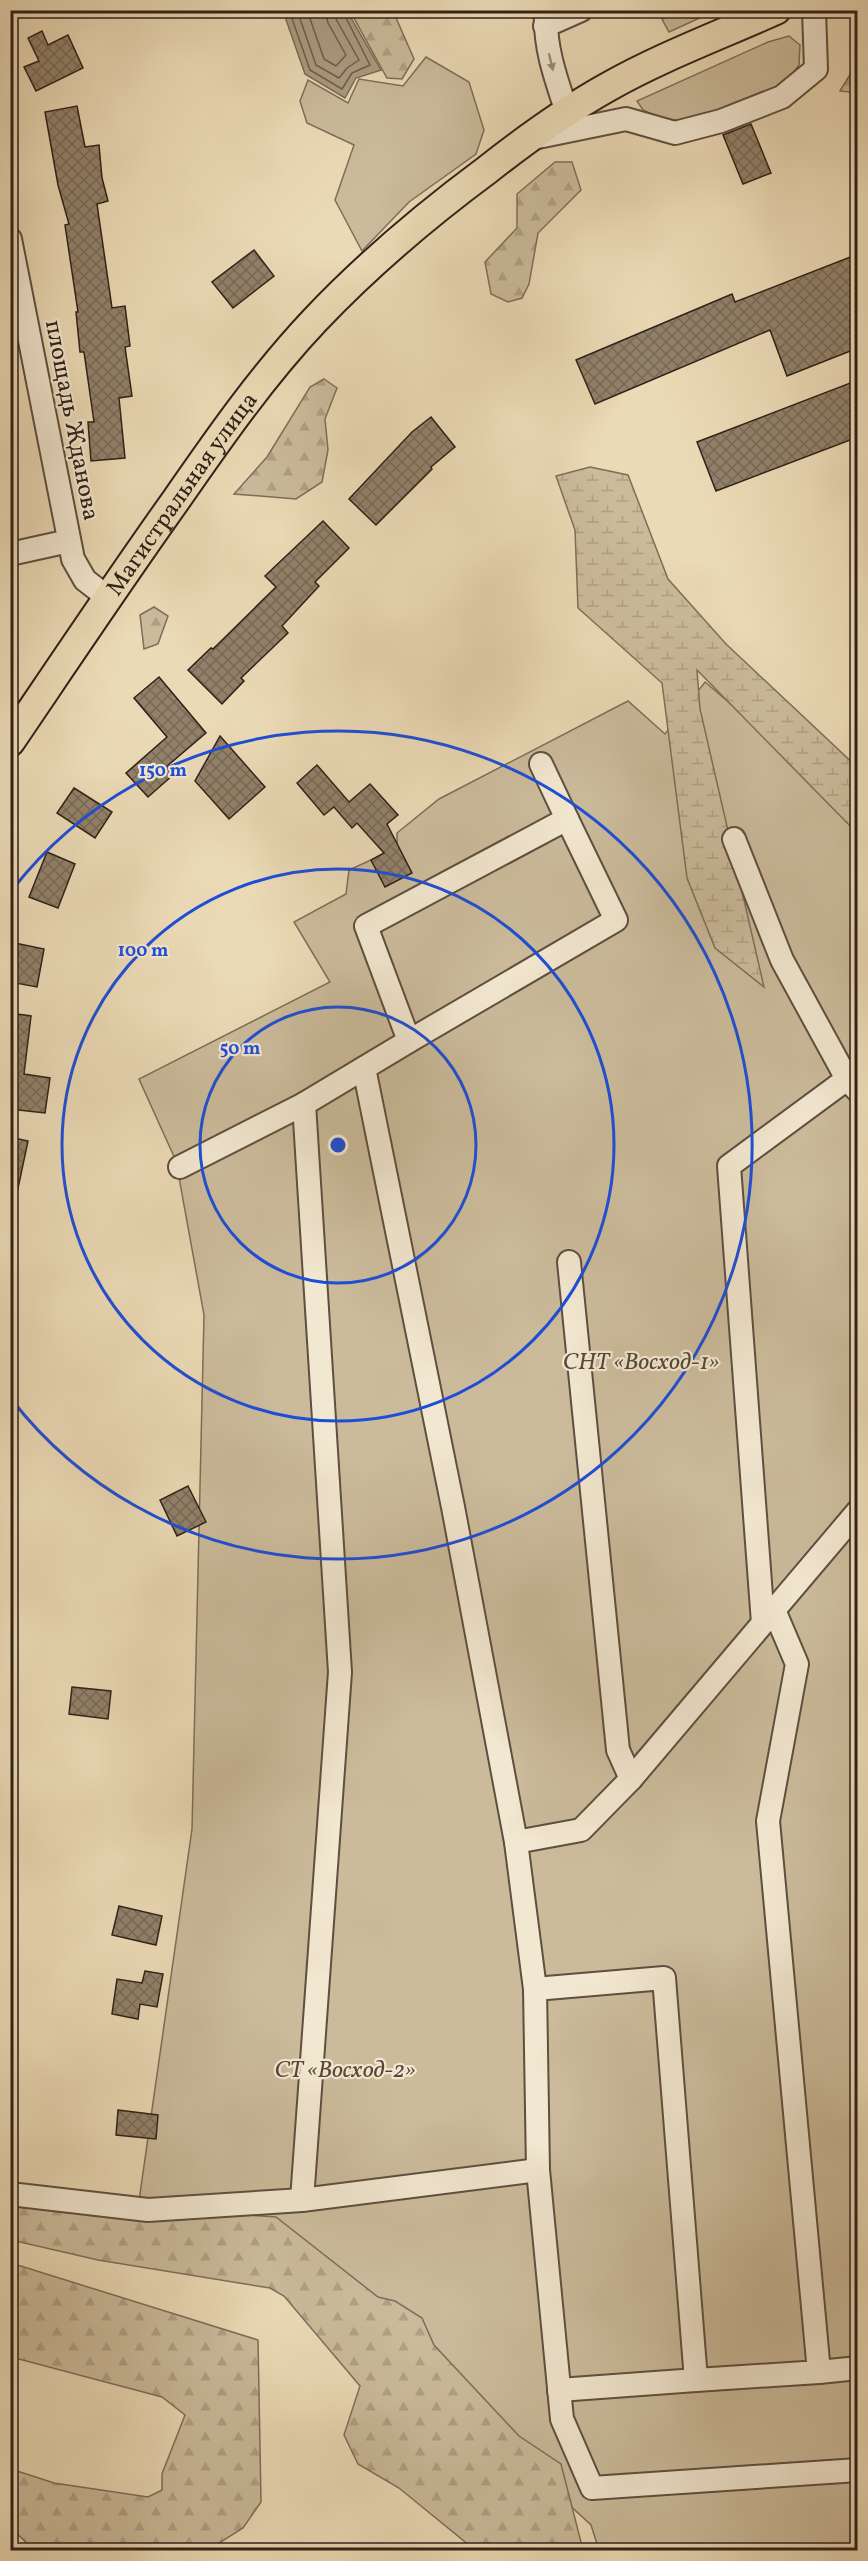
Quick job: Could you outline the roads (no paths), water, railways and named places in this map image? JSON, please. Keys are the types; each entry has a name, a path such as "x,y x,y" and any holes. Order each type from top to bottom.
{"main road":[{"name":"Магистральная улица","path":"11,739 107,597 251,396 313,321 372,262 424,217 567,112 609,87 655,64 776,10"}],"street":[{"path":"567,112 550,62 546,18 580,10"},
{"path":"526,140 626,119 675,133 721,121 782,97 816,69 814,10"},
{"name":"площадь Жданова","path":"10,239 73,560 85,580 107,597"},
{"path":"10,554 69,541"},
{"path":"180,1167 304,1104 616,920 541,764"},
{"path":"409,1041 366,926 567,819"},
{"path":"734,839 782,960 852,1085 729,1166 769,1617 797,1664 768,1821 819,2372"},
{"path":"364,1068 453,1507 516,1842 535,1989 538,2170 562,2419 591,2488 858,2470"},
{"path":"302,2200 340,1672 304,1104"},
{"path":"569,1262 618,1750 631,1779"},
{"path":"516,1842 581,1830 631,1779 858,1511"},
{"path":"535,1989 664,1978 696,2380"},
{"path":"10,2194 148,2210 302,2200 538,2170"},
{"path":"559,2390 858,2368"}],"water":[{"path":"283,11 347,11 381,70 356,78 345,98 305,74"}],"park label":[{"name":"СНТ «Восход-1»","path":"641,1361"},
{"name":"СТ «Восход-2»","path":"345,2069"}]}
